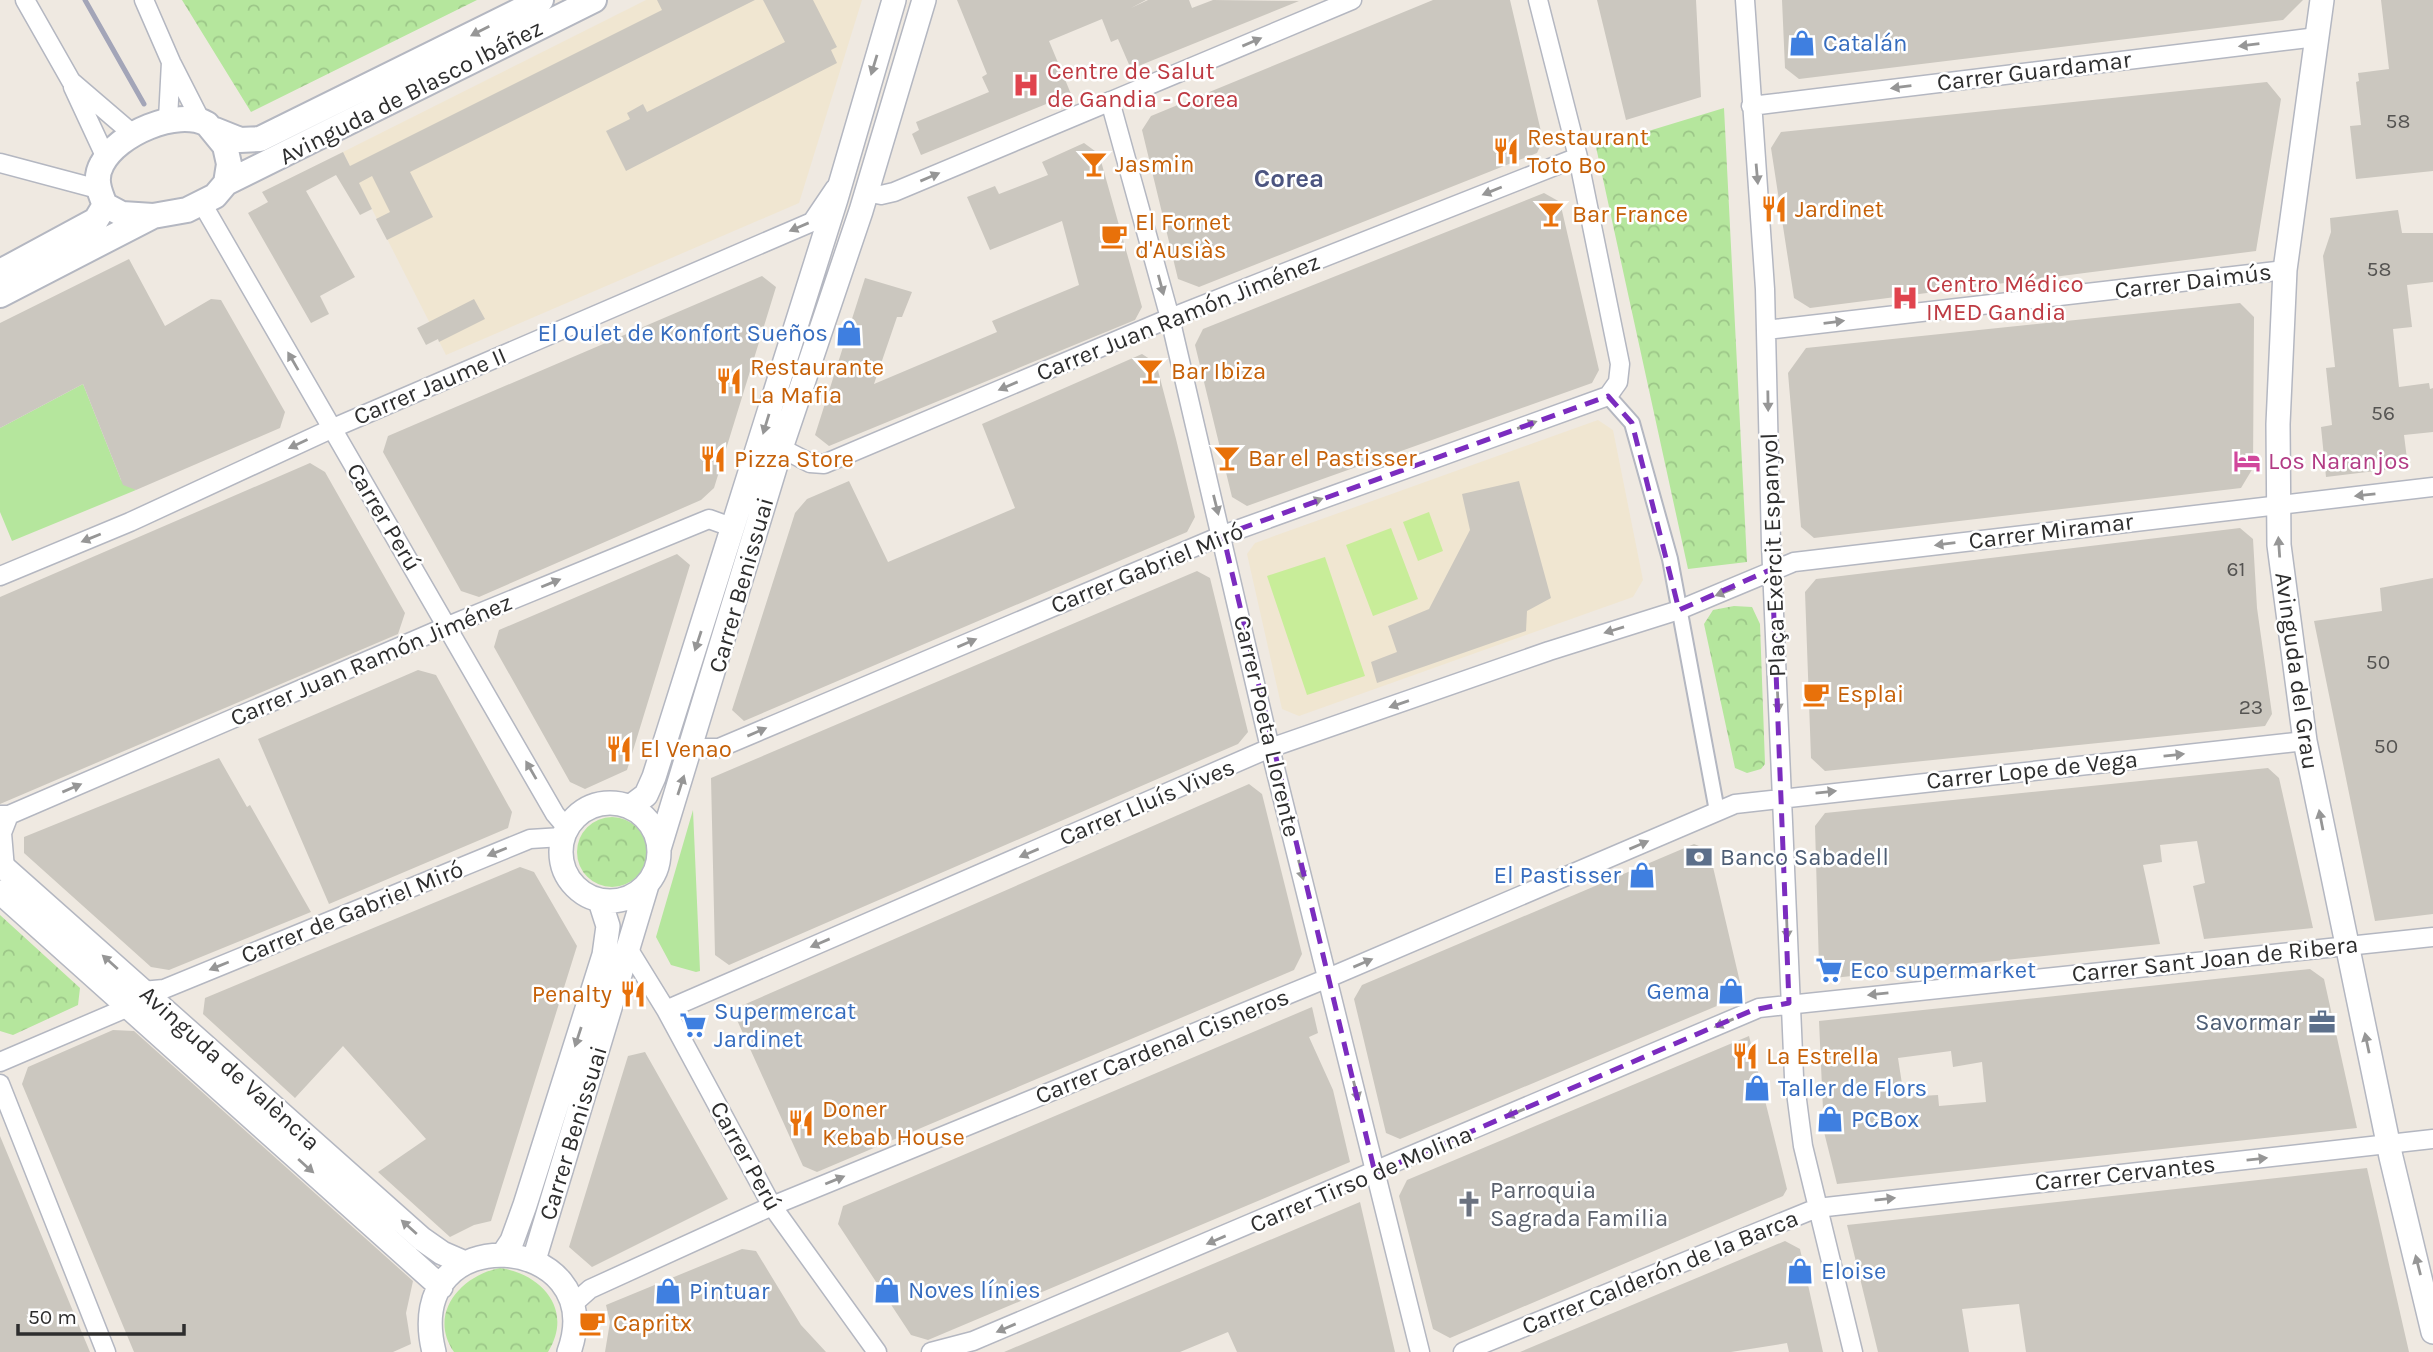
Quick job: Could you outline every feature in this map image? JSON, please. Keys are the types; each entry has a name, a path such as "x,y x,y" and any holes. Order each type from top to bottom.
{"main road":[{"name":"Avinguda de Blasco Ibáñez","path":"208,125 240,140 260,139 541,0"},
{"name":"Avinguda de Blasco Ibáñez","path":"226,183 594,0"},
{"path":"0,272 96,220 102,197 98,176 106,158 134,135 168,119 208,125 228,154 226,183 203,205 153,216 0,295"},
{"path":"102,197 122,214 153,216"}],"street":[{"path":"25,0 71,81 106,158"},
{"path":"144,0 172,62 208,125"},
{"name":"Carrer Benissuai","path":"630,807 646,795 654,777 734,528 894,0"},
{"name":"Carrer Benissuai","path":"659,849 692,748 781,448 865,192 924,0"},
{"path":"865,192 881,195 894,192 1352,0"},
{"path":"1538,0 1578,157 1620,364 1618,383 1608,396 1632,423 1670,559 1717,811"},
{"name":"Plaça Exèrcit Espanyol","path":"1745,0 1766,330 1772,569 1789,1003 1801,1135 1853,1352"},
{"name":"Avinguda del Grau","path":"2322,0 2285,270 2277,503 2281,564 2305,741 2346,945 2433,1332"},
{"name":"Carrer Guardamar","path":"1751,106 2317,37"},
{"path":"168,119 172,62"},
{"path":"71,81 134,135"},
{"name":"Carrer Poeta Llorente","path":"1110,101 1170,318 1223,535 1270,748 1420,1352"},
{"name":"Carrer Juan Ramón Jiménez","path":"781,448 810,463 824,464 1170,318 1578,157"},
{"path":"0,163 102,197"},
{"name":"Carrer Jaume II","path":"0,576 130,522 331,429 812,222 842,176"},
{"name":"Carrer Perú","path":"203,205 565,832"},
{"name":"Carrer Daimús","path":"1766,330 2285,270"},
{"name":"Carrer Gabriel Miró","path":"692,748 719,748 1223,535 1608,396"},
{"name":"Carrer Miramar","path":"1679,610 1742,586 1772,569 1801,561 2277,503 2433,487"},
{"name":"Carrer Juan Ramón Jiménez","path":"2,867 5,815 448,626 709,519 734,528"},
{"name":"Carrer Lluís Vives","path":"666,1010 1270,748 1549,651 1679,610"},
{"name":"Carrer Lope de Vega","path":"1758,799 2305,741"},
{"name":"Carrer Cardenal Cisneros","path":"572,1305 590,1289 772,1206 1328,978 1717,811 1758,799"},
{"path":"616,803 630,807 651,824 659,849 654,875 647,885 625,899 600,901 587,897 567,878 560,851 565,832 588,808 616,803"},
{"name":"Carrer de Gabriel Miró","path":"0,1062 136,998 164,989 530,839 565,832"},
{"name":"Avinguda de València","path":"2,867 440,1287"},
{"name":"Carrer Benissuai","path":"534,1260 647,885"},
{"name":"Avinguda de València","path":"0,892 136,998 422,1239 442,1253 466,1263"},
{"name":"Carrer Benissuai","path":"504,1253 512,1241 525,1205 604,955 608,926 600,901"},
{"name":"Carrer Sant Joan de Ribera","path":"1789,1003 2433,937"},
{"name":"Carrer Perú","path":"629,950 666,1010 772,1206 877,1352"},
{"name":"Carrer Tirso de Molina","path":"931,1352 974,1341 1376,1173 1753,1010 1789,1003"},
{"path":"0,1084 106,1352"},
{"name":"Carrer Cervantes","path":"1817,1208 2433,1139"},
{"name":"Carrer Calderón de la Barca","path":"1464,1352 1817,1208"},
{"path":"434,1352 430,1318 440,1287 466,1263 484,1255 504,1253 534,1260 551,1272 564,1287 572,1305 575,1323 569,1352"}],"highlighted area":[{"path":"1608,396 1632,423 1679,610 1772,569 1789,1003 1753,1010 1375,1173 1223,535"}],"shaded area":[{"path":"646,0 862,0 799,203 446,355 343,152"},
{"path":"1598,420 1613,430 1643,580 1633,597 1299,716 1282,709 1247,554 1255,543"}],"green space":[{"path":"182,0 477,0 251,112"},
{"path":"1724,108 1747,562 1688,569 1596,147"},
{"path":"83,384 121,480 136,490 12,541 0,512 0,428"},
{"path":"1429,512 1443,551 1418,561 1403,522"},
{"path":"1391,528 1418,599 1373,616 1346,545"},
{"path":"1325,557 1365,676 1307,695 1267,576"},
{"path":"1734,606 1752,607 1760,624 1765,764 1761,769 1747,773 1735,768 1704,624 1713,610"},
{"path":"693,810 700,971 696,972 671,965 656,937"},
{"path":"612,817 637,827 647,852 637,877 612,887 587,877 577,852 587,827"},
{"path":"0,915 80,988 78,1005 13,1035 0,1031"},
{"path":"500,1268 529,1278 550,1296 557,1322 555,1337 548,1352 454,1352 444,1323 453,1298 473,1279"}],"building":[{"path":"657,0 755,0 410,172 433,217 387,240 376,219 390,212 372,176 359,183 372,209 360,215 336,175 306,191 355,277 320,296 329,314 311,323 248,213 268,202 262,192 343,152 350,166 662,10"},
{"path":"763,0 813,0 837,47 831,50 837,63 626,171 606,131 630,119 627,113 643,104 647,112 785,42"},
{"path":"957,0 1146,0 1131,8 1148,0 1189,0 1192,8 1213,0 1299,1 1131,69 1118,39 1111,42 1102,19 1049,41 1071,94 921,155 912,134 919,130 916,122 989,92 982,77 987,74"},
{"path":"1433,0 1510,0 1543,140 1537,153 1199,287 1178,279 1142,130 1151,116"},
{"path":"1597,0 1696,0 1701,97 1626,120"},
{"path":"1782,0 2303,0 2283,20 1799,79 1785,68"},
{"path":"2381,0 2433,0 2433,171 2356,179 2350,126 2361,125 2356,82 2359,81 2358,73 2389,69"},
{"path":"2267,82 2281,99 2256,251 1810,308 1794,298 1771,148 1781,132"},
{"path":"1084,143 1099,154 1142,307 1135,320 829,446 815,435 865,278 912,292 902,317 897,317 874,384 997,332 992,321 1079,285 1062,221 990,250 967,197 995,186 999,194 1048,175 1042,162"},
{"path":"1544,193 1560,202 1599,370 1592,383 1247,506 1232,497 1195,345 1203,329"},
{"path":"2398,210 2402,233 2433,233 2433,282 2407,285 2412,327 2393,329 2399,387 2429,383 2430,389 2433,388 2433,432 2404,435 2408,467 2326,477 2321,427 2332,425 2326,368 2335,367 2323,256 2331,232 2330,218"},
{"path":"129,259 165,326 211,299 221,300 285,412 280,428 136,490 123,485 83,384 0,428 0,323"},
{"path":"762,276 776,287 714,488 701,500 479,597 461,591 383,452 388,436"},
{"path":"474,299 485,319 439,342 438,339 426,345 417,328"},
{"path":"2240,303 2254,317 2253,468 2241,488 1814,538 1801,527 1788,373 1806,348"},
{"path":"1142,354 1156,363 1176,439 1195,517 1187,532 744,721 732,710 795,513 807,499 849,481 888,562 1015,508 982,424"},
{"path":"310,463 325,472 405,613 398,634 0,804 0,597"},
{"path":"1519,481 1551,598 1527,611 1526,631 1377,683 1371,662 1397,652 1388,626 1429,609 1470,530 1462,494"},
{"path":"2240,528 2253,539 2257,608 2272,714 2265,726 1825,771 1811,758 1805,592 1816,579"},
{"path":"677,554 690,565 627,770 585,789 570,782 494,647 499,630"},
{"path":"1197,571 1210,578 1248,732 1238,744 729,965 715,955 711,778"},
{"path":"2433,578 2433,914 2375,921 2314,621 2382,611 2380,588"},
{"path":"418,670 436,675 512,812 508,828 329,904 258,739"},
{"path":"219,758 247,807 250,805 311,912 169,970 151,967 24,853 24,837"},
{"path":"2268,768 2279,778 2313,928 2204,939 2193,886 2205,883 2197,841 2160,845 2162,862 2143,865 2160,944 1833,978 1819,967 1815,826 1825,813"},
{"path":"1249,784 1262,794 1302,954 1294,970 817,1172 803,1166 737,1020 741,1006"},
{"path":"1694,844 1709,850 1743,995 1400,1139 1386,1133 1354,999 1362,985"},
{"path":"520,867 534,872 577,946 491,1221 474,1225 450,1237 378,1172 426,1139 343,1046 295,1098 203,1014 205,998"},
{"path":"2310,969 2324,979 2357,1128 1837,1184 1824,1132 1819,1021","holes":["1951,1051 1953,1067 1982,1062 1986,1102 1939,1106 1938,1095 1904,1097 1898,1058"]},
{"path":"1312,1007 1318,1033 1309,1037 1333,1090 1350,1162 928,1340 911,1335 838,1224 843,1206"},
{"path":"113,1030 134,1031 413,1281 406,1313 411,1344 393,1352 134,1352 22,1084 28,1067"},
{"path":"1749,1036 1787,1189 1783,1196 1450,1338 1433,1329 1399,1196 1407,1180"},
{"path":"645,1052 728,1199 592,1267 569,1247 628,1056"},
{"path":"0,1136 90,1352 0,1352"},
{"path":"2367,1168 2409,1352 2026,1352 2019,1304 1962,1309 1969,1352 1878,1352 1847,1225"},
{"path":"1360,1202 1395,1352 1237,1352 1228,1332 1180,1352 1004,1352"},
{"path":"1785,1241 1800,1249 1823,1352 1789,1352 1787,1343 1731,1352 1520,1352"},
{"path":"742,1249 756,1251 801,1325 826,1352 605,1352 610,1322 606,1305"}],"railway":[{"path":"85,0 144,104"}],"place":[{"name":"Catalán","path":"1802,43"},
{"name":"Centre de Salut de Gandia - Corea","path":"1026,85"},
{"name":"Restaurant Toto Bo","path":"1506,151"},
{"name":"Jasmin","path":"1094,164"},
{"name":"Jardinet","path":"1774,209"},
{"name":"Bar France","path":"1551,214"},
{"name":"El Fornet d'Ausiàs","path":"1114,236"},
{"name":"Centro Médico IMED Gandia","path":"1905,298"},
{"name":"El Oulet de Konfort Sueños","path":"849,333"},
{"name":"Bar Ibiza","path":"1150,371"},
{"name":"Restaurante La Mafia","path":"729,381"},
{"name":"Bar el Pastisser","path":"1227,458"},
{"name":"Pizza Store","path":"713,459"},
{"name":"Los Naranjos","path":"2247,461"},
{"name":"Esplai","path":"1816,694"},
{"name":"El Venao","path":"619,749"},
{"name":"Banco Sabadell","path":"1699,857"},
{"name":"El Pastisser","path":"1642,875"},
{"name":"Eco supermarket","path":"1829,970"},
{"name":"Gema","path":"1731,991"},
{"name":"Penalty","path":"633,994"},
{"name":"Savormar","path":"2322,1022"},
{"name":"Supermercat Jardinet","path":"693,1025"},
{"name":"La Estrella","path":"1745,1056"},
{"name":"Taller de Flors","path":"1757,1088"},
{"name":"PCBox","path":"1830,1119"},
{"name":"Doner Kebab House","path":"801,1123"},
{"name":"Parroquia Sagrada Familia","path":"1469,1204"},
{"name":"Eloise","path":"1800,1271"},
{"name":"Noves línies","path":"887,1290"},
{"name":"Pintuar","path":"668,1291"},
{"name":"Capritx","path":"592,1323"}],"district":[{"name":"Corea","path":"1289,178"}]}
